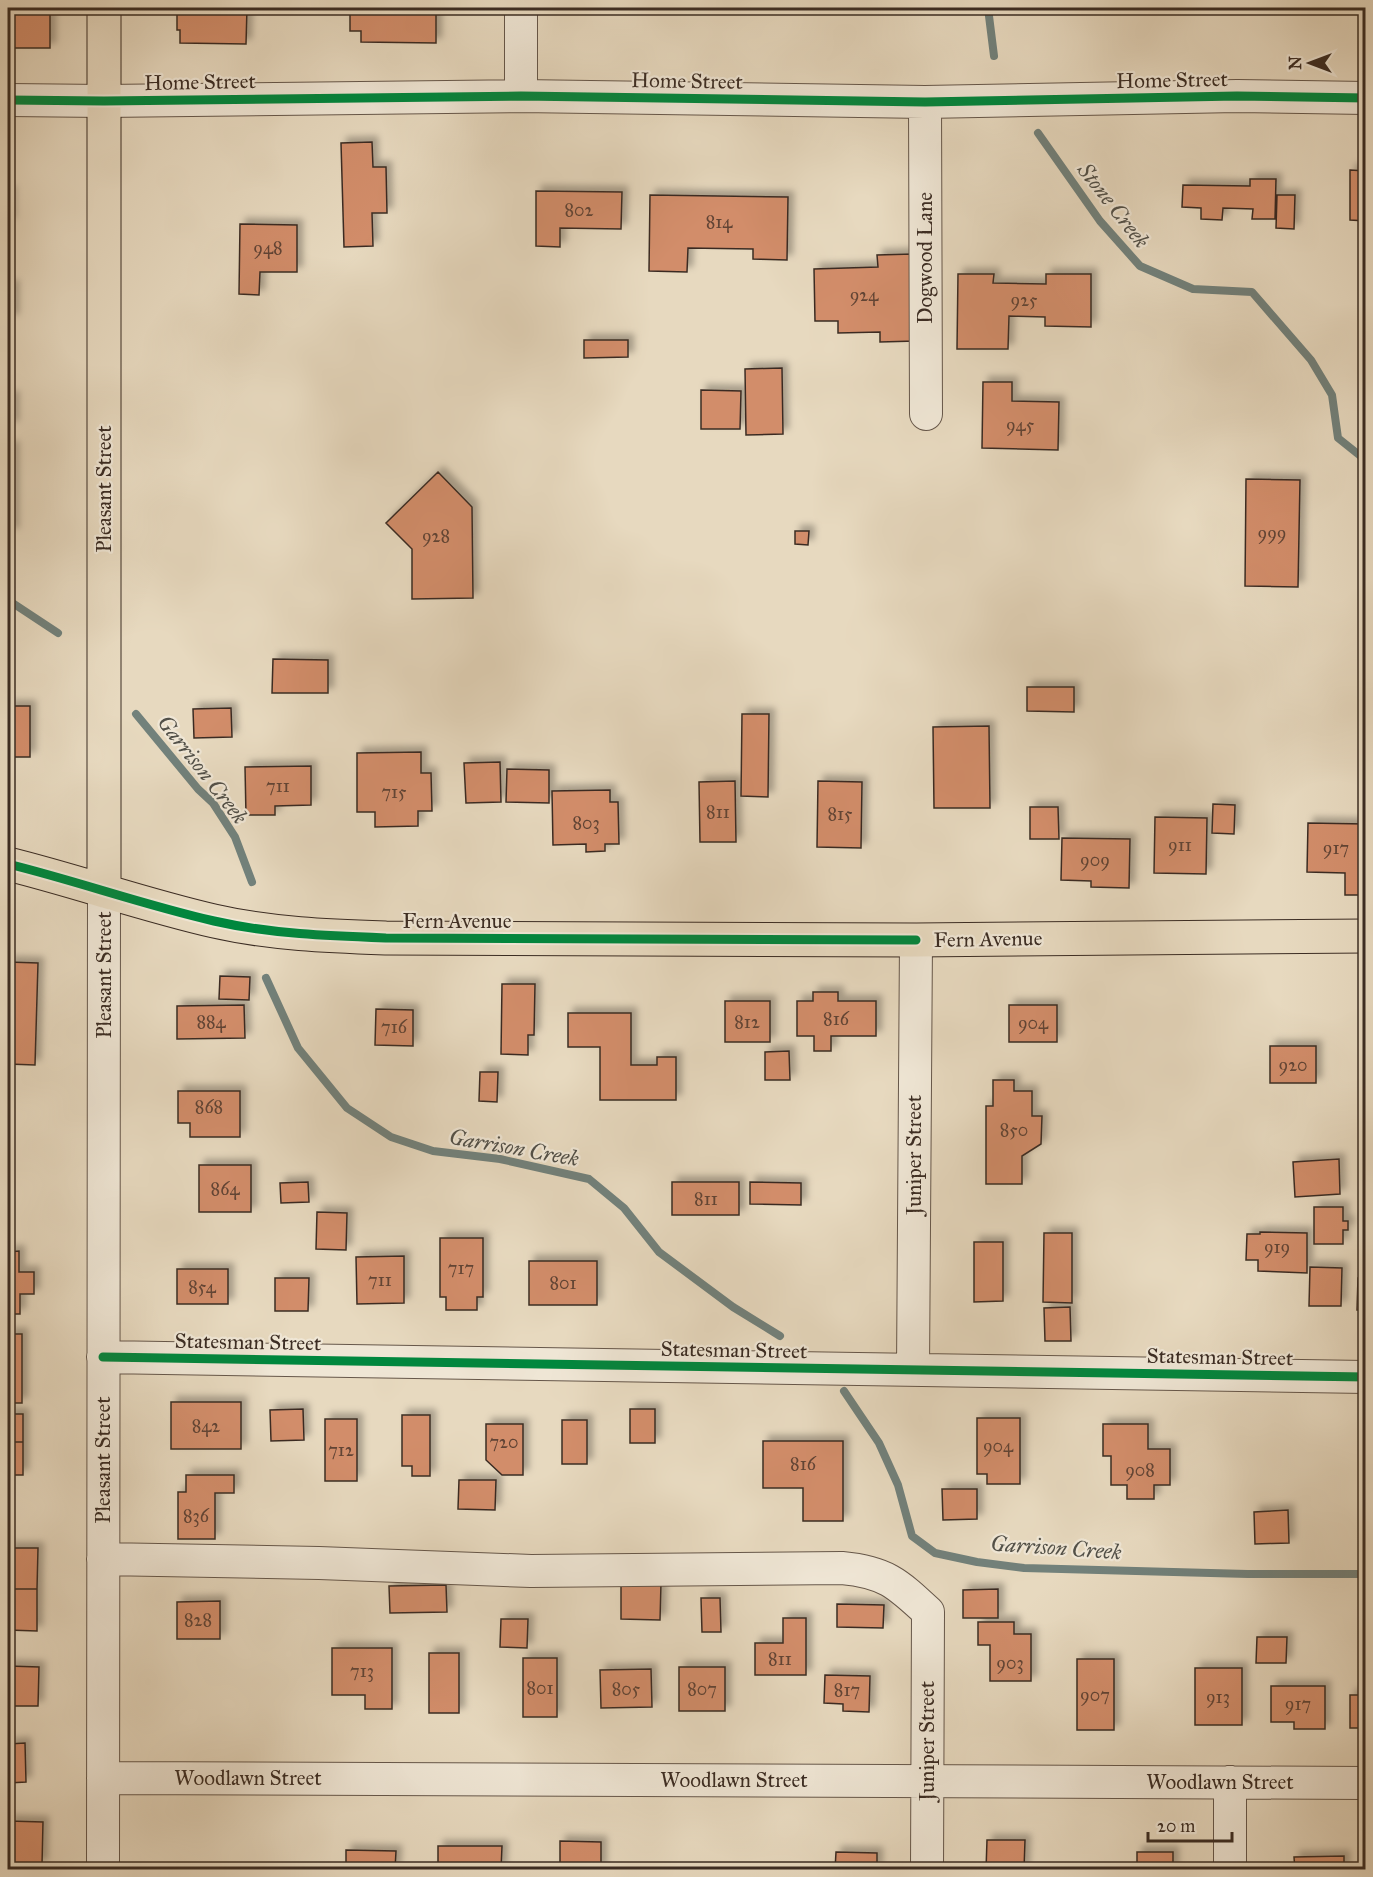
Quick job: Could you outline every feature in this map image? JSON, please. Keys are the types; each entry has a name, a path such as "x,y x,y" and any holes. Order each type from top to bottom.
{"main road":[{"name":"Pleasant Street","path":"104,8 104,891"},
{"name":"Fern Avenue","path":"8,864 216,921 268,931 326,936 916,940 1365,936"}],"street":[{"path":"521,8 521,96"},
{"name":"Home Street","path":"8,100 521,96 925,102 1237,96 1365,98"},
{"name":"Dogwood Lane","path":"925,102 926,414"},
{"name":"Pleasant Street","path":"103,1869 104,891"},
{"name":"Juniper Street","path":"913,1370 916,940"},
{"name":"Statesman Street","path":"103,1358 1365,1377"},
{"name":"Juniper Street","path":"103,1559 319,1563 531,1571 842,1568 867,1570 890,1580 928,1612 927,1869"},
{"name":"Woodlawn Street","path":"103,1778 1365,1783"},
{"path":"1230,1782 1230,1869"}],"building":[{"path":"8,8 50,8 50,48 13,48 13,30 8,30"},
{"path":"186,8 247,8 246,44 180,43 177,12 186,12"},
{"path":"350,8 436,8 436,43 361,42 361,31 350,31"},
{"path":"372,142 373,167 386,167 387,213 372,213 373,246 344,247 341,143"},
{"path":"1350,170 1366,171 1366,221 1350,220"},
{"path":"1250,179 1276,179 1275,219 1252,219 1253,209 1223,208 1222,220 1201,219 1201,208 1182,207 1183,185 1250,186"},
{"path":"536,191 622,192 621,229 560,228 560,247 536,246"},
{"path":"8,192 10,192 10,223 8,223"},
{"path":"650,195 788,197 787,260 753,259 753,249 688,248 687,272 649,271"},
{"path":"1277,195 1295,195 1294,229 1276,228"},
{"path":"240,224 297,225 297,272 260,272 259,295 239,294"},
{"path":"913,254 915,341 880,342 880,332 838,333 838,321 815,321 814,269 878,267 877,255"},
{"path":"958,274 994,274 993,283 1046,284 1046,274 1091,274 1091,327 1045,326 1045,317 1009,316 1008,349 957,349"},
{"path":"8,286 13,286 13,319 8,319"},
{"path":"584,340 628,340 628,357 584,358"},
{"path":"782,368 783,434 746,435 745,369"},
{"path":"983,382 1012,382 1012,401 1059,402 1058,450 982,448"},
{"path":"701,390 741,391 740,429 701,429"},
{"path":"8,397 13,397 13,426 8,426"},
{"path":"8,447 13,447 13,533 8,533"},
{"path":"438,472 472,507 473,598 412,599 412,549 386,523"},
{"path":"1246,479 1300,480 1298,587 1245,586"},
{"path":"795,531 809,531 808,545 795,544"},
{"path":"273,659 328,660 328,693 272,693"},
{"path":"1027,687 1074,687 1074,712 1027,711"},
{"path":"8,706 30,706 30,757 8,757"},
{"path":"231,708 232,737 194,738 193,709"},
{"path":"742,714 769,714 768,797 741,796"},
{"path":"989,726 990,808 934,808 933,727"},
{"path":"421,752 421,773 431,773 432,811 418,811 418,826 375,827 375,812 357,812 357,753"},
{"path":"500,762 501,802 466,803 464,763"},
{"path":"311,766 311,805 275,806 275,815 246,815 245,767"},
{"path":"507,769 549,770 549,803 506,802"},
{"path":"735,781 736,842 700,842 699,782"},
{"path":"818,781 862,782 861,848 817,847"},
{"path":"610,790 610,802 618,802 619,844 605,844 605,851 586,852 586,844 553,845 552,791"},
{"path":"1213,804 1235,805 1234,834 1212,833"},
{"path":"1030,807 1058,807 1059,839 1030,839"},
{"path":"1155,817 1207,818 1206,874 1154,873"},
{"path":"1308,823 1365,824 1364,895 1345,895 1345,873 1307,872"},
{"path":"1062,838 1130,839 1129,888 1091,887 1091,881 1061,880"},
{"path":"8,962 38,963 35,1065 8,1064"},
{"path":"220,976 250,977 249,1000 219,999"},
{"path":"502,984 535,984 534,1035 528,1035 528,1055 501,1054"},
{"path":"813,992 838,992 838,1001 876,1001 876,1036 831,1036 831,1051 814,1051 814,1036 797,1036 797,1001 813,1001"},
{"path":"725,1001 770,1001 770,1042 725,1042"},
{"path":"244,1005 245,1038 177,1039 177,1006"},
{"path":"1009,1005 1057,1005 1057,1042 1009,1042"},
{"path":"376,1009 413,1010 413,1046 375,1045"},
{"path":"568,1013 631,1013 631,1065 657,1065 657,1057 676,1057 676,1100 600,1100 600,1047 568,1047"},
{"path":"1270,1046 1316,1046 1316,1083 1270,1083"},
{"path":"789,1051 790,1080 765,1080 765,1052"},
{"path":"480,1072 498,1072 497,1102 479,1101"},
{"path":"993,1080 1014,1080 1014,1091 1032,1091 1032,1116 1042,1116 1041,1144 1022,1156 1022,1184 986,1184 986,1106 993,1106"},
{"path":"1359,1087 1366,1087 1366,1157 1360,1157"},
{"path":"178,1091 240,1091 240,1137 190,1137 190,1123 178,1123"},
{"path":"1339,1159 1340,1194 1295,1197 1293,1162"},
{"path":"199,1165 251,1165 251,1212 199,1212"},
{"path":"308,1182 309,1202 281,1203 280,1183"},
{"path":"672,1182 739,1182 739,1215 672,1215"},
{"path":"750,1182 801,1183 801,1205 750,1204"},
{"path":"1314,1207 1343,1207 1343,1221 1348,1221 1348,1230 1343,1230 1343,1244 1314,1244"},
{"path":"317,1212 347,1213 346,1250 316,1249"},
{"path":"1260,1232 1307,1233 1307,1273 1258,1271 1258,1260 1246,1260 1247,1234 1260,1234"},
{"path":"1044,1233 1072,1233 1072,1303 1043,1302"},
{"path":"440,1238 483,1238 483,1297 477,1297 477,1310 446,1310 446,1297 440,1297"},
{"path":"974,1242 1003,1242 1003,1301 974,1302"},
{"path":"19,1251 19,1272 34,1272 34,1294 20,1294 20,1314 8,1314 8,1252"},
{"path":"404,1256 404,1303 357,1304 356,1257"},
{"path":"529,1261 597,1261 597,1305 529,1305"},
{"path":"1310,1267 1342,1268 1341,1306 1309,1306"},
{"path":"177,1269 228,1269 228,1304 177,1304"},
{"path":"275,1278 309,1278 308,1311 275,1311"},
{"path":"1358,1278 1366,1278 1366,1310 1357,1310"},
{"path":"1070,1307 1071,1341 1045,1341 1044,1308"},
{"path":"8,1334 22,1334 22,1403 8,1403"},
{"path":"171,1402 241,1402 241,1449 171,1449"},
{"path":"303,1409 304,1440 271,1441 270,1410"},
{"path":"630,1409 655,1409 655,1443 630,1443"},
{"path":"8,1414 23,1414 23,1442 8,1442"},
{"path":"402,1415 430,1415 430,1476 412,1476 412,1466 402,1466"},
{"path":"977,1418 1020,1418 1020,1484 987,1484 987,1474 977,1474"},
{"path":"325,1419 357,1419 357,1481 325,1481"},
{"path":"562,1420 587,1420 587,1464 562,1464"},
{"path":"486,1424 523,1424 523,1475 502,1475 486,1460"},
{"path":"1103,1424 1148,1424 1148,1449 1170,1449 1170,1485 1154,1485 1154,1499 1127,1499 1127,1485 1111,1485 1111,1456 1103,1456"},
{"path":"763,1441 843,1441 843,1521 803,1521 803,1488 763,1488"},
{"path":"8,1442 23,1442 23,1475 8,1475"},
{"path":"186,1475 234,1475 234,1493 215,1493 215,1539 178,1539 178,1492 186,1492"},
{"path":"459,1480 496,1480 495,1510 458,1509"},
{"path":"942,1489 977,1489 977,1519 943,1520"},
{"path":"1288,1510 1289,1543 1255,1544 1254,1512"},
{"path":"8,1548 38,1548 37,1589 8,1589"},
{"path":"621,1582 661,1583 660,1620 621,1619"},
{"path":"446,1585 447,1612 390,1613 389,1586"},
{"path":"8,1589 37,1589 37,1631 8,1630"},
{"path":"998,1589 998,1618 963,1618 963,1590"},
{"path":"701,1598 720,1598 721,1632 702,1632"},
{"path":"220,1601 220,1639 177,1639 177,1602"},
{"path":"837,1604 884,1605 883,1628 837,1627"},
{"path":"783,1618 806,1618 806,1675 755,1675 755,1643 783,1643"},
{"path":"501,1619 528,1619 527,1648 500,1647"},
{"path":"978,1622 1014,1622 1014,1634 1031,1634 1031,1681 990,1681 990,1645 978,1645"},
{"path":"1257,1637 1287,1637 1286,1663 1256,1663"},
{"path":"332,1648 392,1648 392,1709 365,1709 365,1695 332,1695"},
{"path":"429,1653 459,1653 459,1713 429,1713"},
{"path":"523,1658 557,1658 557,1717 523,1717"},
{"path":"1077,1659 1114,1659 1114,1730 1077,1730"},
{"path":"8,1666 39,1667 38,1706 8,1706"},
{"path":"679,1667 725,1667 725,1711 679,1711"},
{"path":"1195,1668 1242,1668 1242,1725 1195,1725"},
{"path":"651,1669 652,1707 601,1708 600,1670"},
{"path":"825,1675 870,1676 869,1712 843,1711 843,1704 824,1703"},
{"path":"1271,1686 1325,1686 1325,1729 1294,1729 1294,1722 1271,1722"},
{"path":"1350,1695 1366,1695 1366,1728 1350,1728"},
{"path":"25,1743 26,1782 8,1783 8,1744"},
{"path":"8,1821 43,1822 42,1865 8,1865"},
{"path":"987,1840 1025,1840 1024,1870 986,1870"},
{"path":"560,1841 601,1842 601,1870 560,1870"},
{"path":"438,1846 502,1846 501,1870 438,1870"},
{"path":"346,1850 396,1851 395,1870 346,1870"},
{"path":"836,1852 877,1853 877,1870 835,1870"},
{"path":"1137,1852 1173,1852 1173,1870 1137,1870"},
{"path":"1344,1856 1344,1870 1295,1870 1294,1857"}],"waterway":[{"name":"Stone Creek","path":"988,8 994,56"},
{"name":"Stone Creek","path":"1038,133 1100,221 1140,266 1193,289 1252,292 1311,360 1332,395 1338,438 1366,463"},
{"name":"Garrison Creek","path":"8,600 58,633"},
{"name":"Garrison Creek","path":"136,714 198,789 213,803 235,837 252,882"},
{"name":"Garrison Creek","path":"266,978 298,1048 347,1108 391,1137 433,1151 500,1159 589,1179 624,1208 659,1252 733,1307 780,1336"},
{"name":"Garrison Creek","path":"844,1391 879,1443 898,1485 912,1536 935,1553 977,1562 1024,1568 1248,1574 1366,1574"}],"cycle path":[{"path":"8,100 521,96 925,102 1237,96 1366,98"},
{"path":"8,864 214,921 300,934 386,938 916,940"},
{"path":"103,1357 1366,1377"}]}
